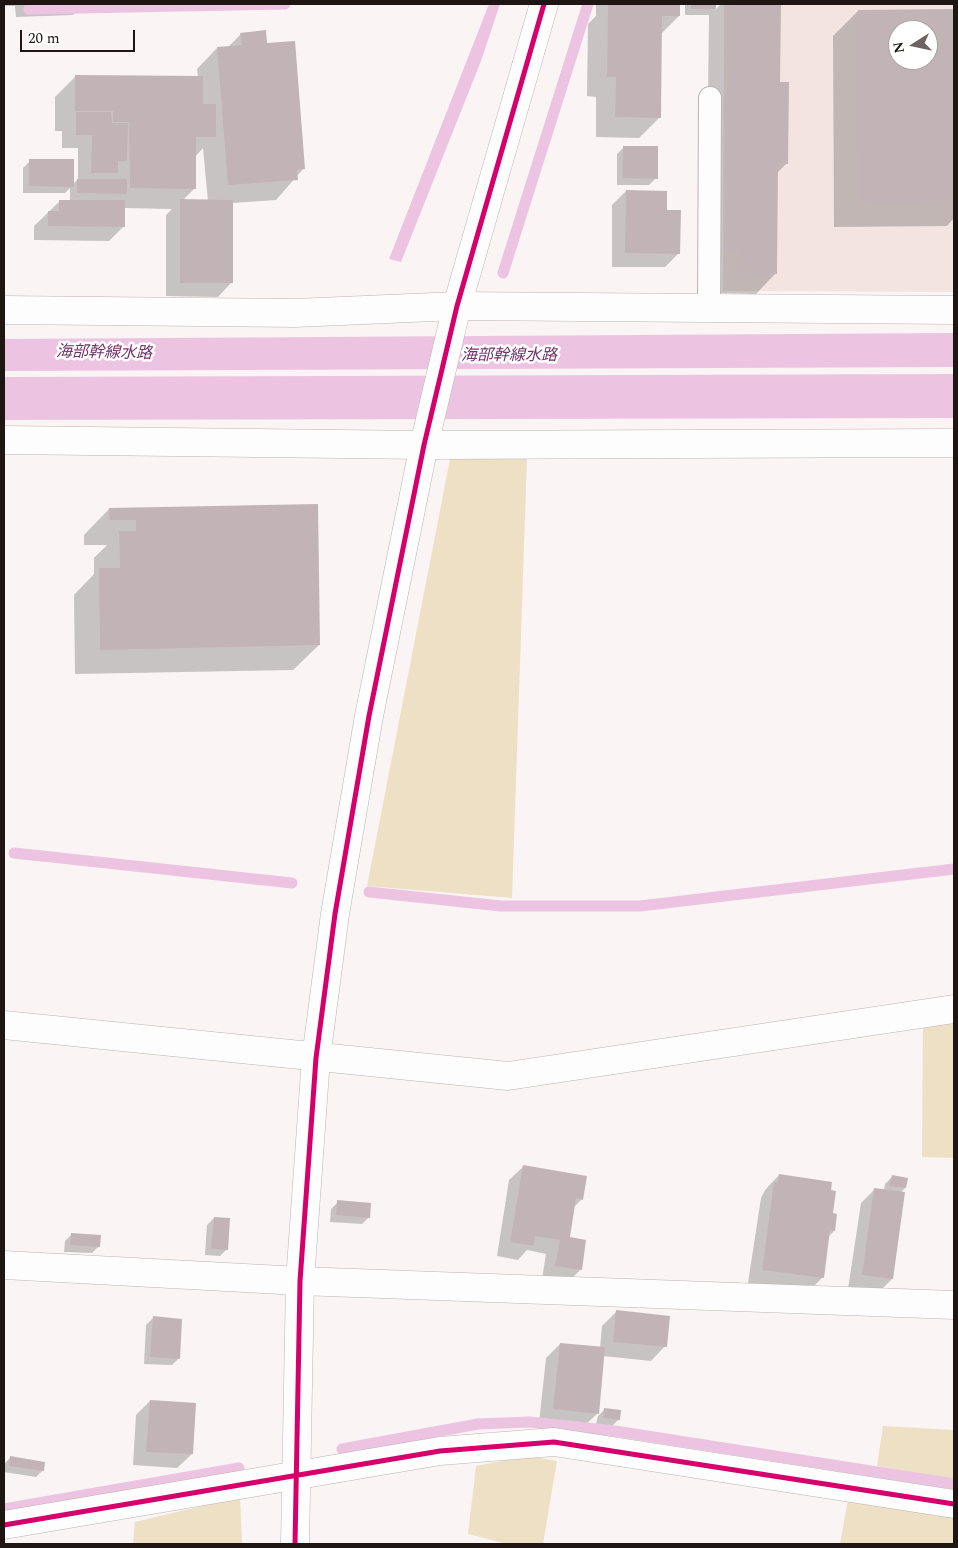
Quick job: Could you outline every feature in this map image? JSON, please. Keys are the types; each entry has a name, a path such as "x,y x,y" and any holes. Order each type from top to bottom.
{"street":[{"path":"295,1544 300,1281 316,1058 335,914 369,716 424,444 455,315 544,4"},
{"path":"4,310 455,315 709,309 954,310"},
{"path":"4,440 424,444 954,443"},
{"path":"4,1025 508,1076 954,1010"},
{"path":"4,1265 300,1281 954,1305"},
{"path":"4,1525 440,1451 554,1442 954,1504"}],"lane":[{"path":"709,309 710,98"}],"shaded area":[{"path":"724,4 954,4 954,292 723,291"},
{"path":"451,454 527,458 512,898 367,886"},
{"path":"954,1023 954,1158 922,1157 923,1028"},
{"path":"883,1426 954,1430 954,1480 877,1466"},
{"path":"528,1456 557,1461 543,1544 507,1544 468,1534 476,1466"},
{"path":"240,1497 242,1544 133,1544 135,1522"},
{"path":"848,1500 954,1516 954,1544 840,1544"}],"water":[{"path":"489,4 500,4 481,61 401,262 389,259"},
{"name":"海部幹線水路","path":"954,333 954,367 4,371 4,339"},
{"path":"954,374 954,418 4,420 4,377"}],"building":[{"path":"608,4 680,4 680,16 662,16 661,118 615,117 616,77 607,77"},
{"path":"691,4 716,4 716,9 691,9"},
{"path":"729,4 781,4 780,82 789,82 788,164 778,163 777,274 738,273 739,250 726,250"},
{"path":"954,9 954,201 859,202 858,10"},
{"path":"266,30 267,43 295,41 305,169 297,170 298,180 228,185 217,47 242,45 240,33"},
{"path":"75,75 203,76 203,104 216,104 216,137 196,137 196,189 130,188 129,122 113,122 113,111 75,111"},
{"path":"76,112 111,112 112,123 128,123 127,161 118,161 118,173 91,173 92,135 76,135"},
{"path":"623,146 658,146 658,179 623,178"},
{"path":"29,159 74,159 74,187 29,186"},
{"path":"77,179 127,179 127,194 77,193"},
{"path":"626,190 667,191 667,210 681,210 680,254 625,253"},
{"path":"180,199 233,200 233,283 180,283"},
{"path":"59,200 125,200 125,227 48,226 48,211 59,211"},
{"path":"318,504 320,645 100,650 99,568 120,568 119,531 136,531 136,520 109,520 109,508"},
{"path":"523,1165 587,1176 583,1200 576,1198 570,1237 586,1240 582,1270 555,1266 560,1240 535,1236 534,1246 510,1242"},
{"path":"779,1174 832,1182 831,1190 836,1191 833,1213 837,1214 835,1231 830,1230 824,1278 762,1270 774,1182 778,1183"},
{"path":"892,1175 908,1178 906,1188 889,1186"},
{"path":"874,1188 905,1192 893,1279 862,1275"},
{"path":"337,1200 371,1203 370,1218 336,1215"},
{"path":"214,1217 230,1218 228,1250 211,1249"},
{"path":"71,1233 101,1235 100,1247 70,1245"},
{"path":"616,1310 670,1316 667,1347 613,1342"},
{"path":"153,1316 182,1319 180,1359 150,1357"},
{"path":"560,1343 605,1347 599,1414 553,1409"},
{"path":"150,1400 196,1403 193,1454 146,1452"},
{"path":"604,1408 621,1410 620,1420 603,1418"},
{"path":"10,1456 45,1462 44,1471 9,1466"}],"waterway":[{"path":"29,9 285,4"},
{"path":"503,273 588,4"},
{"path":"14,853 292,883"},
{"path":"369,892 501,906 640,906 954,869"},
{"path":"342,1449 478,1424 529,1422 615,1431 954,1484"},
{"path":"4,1509 239,1468"}],"cycle path":[{"path":"295,1544 300,1281 316,1058 335,914 369,716 424,445 457,306 544,4"},
{"path":"4,1525 440,1451 554,1442 954,1504"}]}
